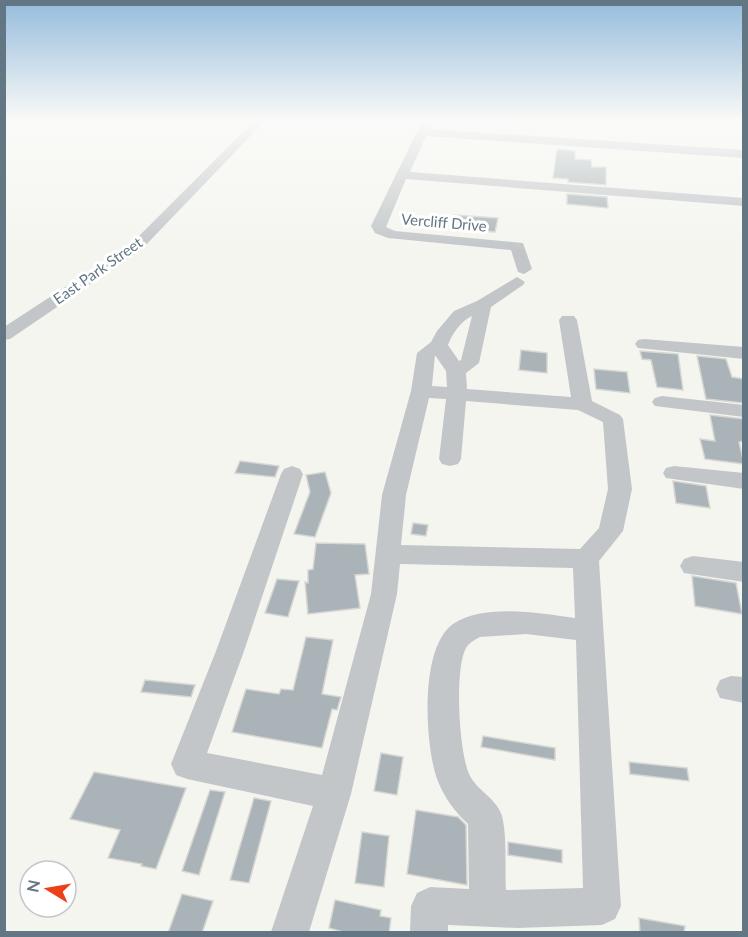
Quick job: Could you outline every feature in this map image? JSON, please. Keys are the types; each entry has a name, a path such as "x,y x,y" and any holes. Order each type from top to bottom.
{"street":[{"name":"East Park Street","path":"4,335 136,247 217,165"},
{"name":"Vercliff Drive","path":"407,165 378,226 385,234 518,246 520,275 483,305"},
{"path":"402,175 744,202"},
{"path":"290,933 334,794 384,594 393,495 421,391 426,353 439,345 443,335 460,315 483,305"},
{"path":"456,371 470,363 483,305"},
{"path":"568,320 582,405"},
{"path":"644,344 744,353"},
{"path":"439,345 456,371 457,394 450,459"},
{"path":"421,391 582,405 613,419 620,489 611,531 586,559 602,906 517,909 430,906 429,933"},
{"path":"662,402 744,411"},
{"path":"674,473 744,481"},
{"path":"292,474 230,651 187,764 334,794"},
{"path":"388,554 586,559"},
{"path":"693,567 744,572"},
{"path":"488,908 485,817 466,800 452,775 444,696 444,666 449,651 460,633 474,627 502,623 591,632"}],"building":[{"path":"555,165 606,167 606,185 568,182 568,179 553,178"},
{"path":"567,194 607,197 608,208 567,204"},
{"path":"454,215 498,218 495,232 450,229"},
{"path":"521,350 547,353 547,373 519,370"},
{"path":"640,351 678,354 683,390 657,387 651,360 642,359"},
{"path":"697,356 726,359 732,377 744,379 744,403 706,399"},
{"path":"594,369 627,372 630,393 596,389"},
{"path":"710,415 744,419 744,441 739,442 744,464 705,459 700,439 715,441"},
{"path":"240,461 279,466 275,477 235,473"},
{"path":"325,472 331,493 315,537 294,534 310,492 306,475"},
{"path":"673,481 706,486 710,508 676,503"},
{"path":"413,523 428,525 426,536 411,534"},
{"path":"316,543 365,544 369,574 355,575 360,608 308,614 305,582 308,583 308,570 313,569"},
{"path":"692,576 736,583 742,614 695,606"},
{"path":"277,579 299,581 288,617 265,613"},
{"path":"306,637 333,640 322,694 341,697 337,710 332,709 322,748 232,732 246,689 279,694 281,689 293,690"},
{"path":"145,680 195,685 191,697 141,692"},
{"path":"483,736 555,748 555,760 481,747"},
{"path":"381,753 403,757 397,795 374,791"},
{"path":"629,762 687,768 689,781 630,774"},
{"path":"94,772 186,788 156,869 108,858 120,830 70,819"},
{"path":"210,790 225,792 199,875 182,871"},
{"path":"254,798 271,801 249,883 230,880"},
{"path":"416,810 458,817 466,825 467,885 407,874"},
{"path":"362,832 389,836 384,887 355,883"},
{"path":"508,842 562,850 562,863 508,855"},
{"path":"182,894 213,901 202,933 168,933"},
{"path":"335,900 381,910 380,916 391,918 389,933 347,933 329,928"},
{"path":"639,918 685,926 684,933 640,933"}]}
